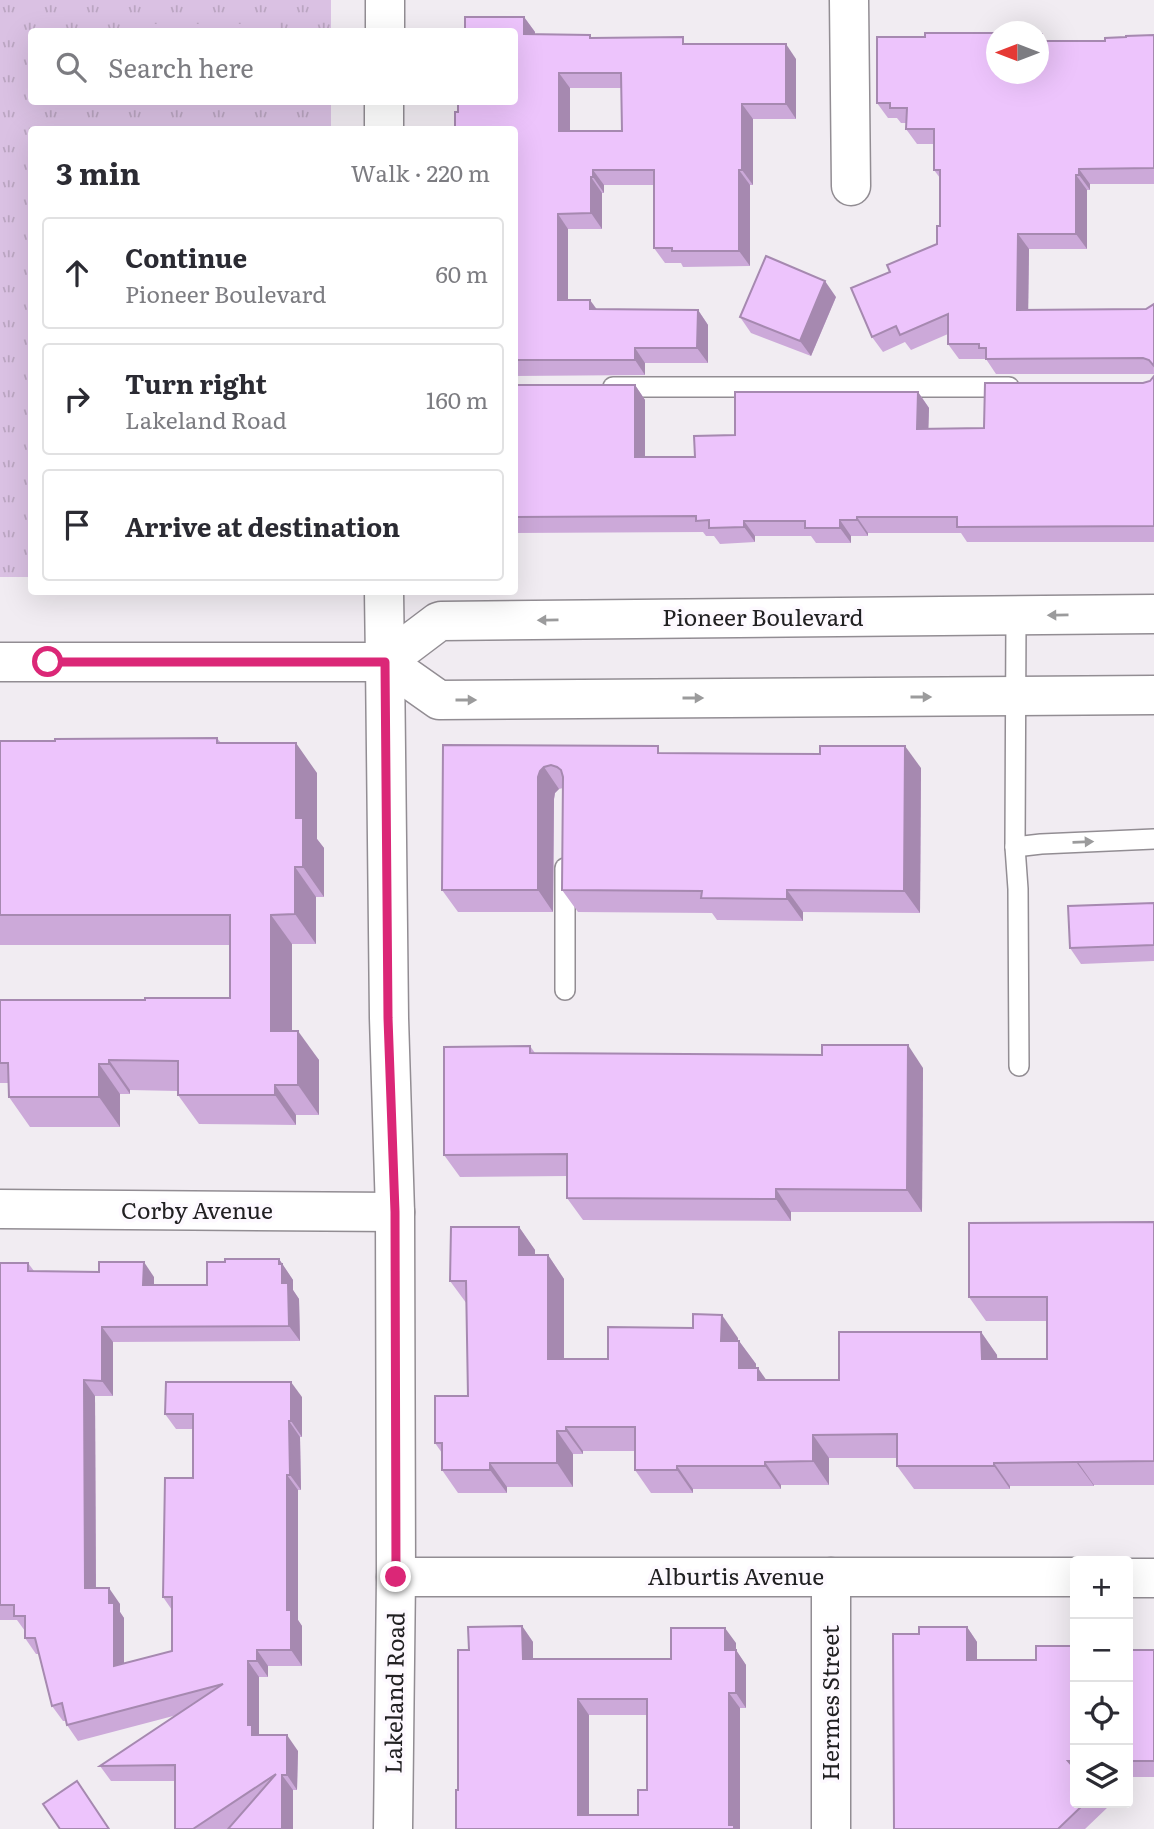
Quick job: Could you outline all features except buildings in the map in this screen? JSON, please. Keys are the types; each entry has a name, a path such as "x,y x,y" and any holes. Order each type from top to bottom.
{"street":[{"path":"384,28 385,0"},
{"path":"849,0 851,187"},
{"path":"384,105 384,126"},
{"name":"Lakeland Road","path":"384,595 388,1018 395,1212 396,1577 393,1829"},
{"name":"Pioneer Boulevard","path":"385,662 441,621 1154,614"},
{"path":"0,662 385,662 439,700 1154,695"},
{"name":"Corby Avenue","path":"0,1209 395,1212"},
{"name":"Alburtis Avenue","path":"396,1577 1070,1577"},
{"name":"Hermes Street","path":"831,1577 831,1829"},
{"path":"1133,1577 1154,1577"}],"lane":[{"path":"598,387 1029,387"},
{"path":"1016,616 1015,847 1018,889 1019,1066"},
{"path":"1015,847 1154,839"},
{"path":"565,990 566,853"}],"green space":[{"path":"0,0 331,0 331,28 28,28 28,105 331,105 331,126 28,126 28,577 0,577"},
{"path":"136,24 280,24 280,28 136,28"},
{"path":"135,105 279,105 279,110 135,109"}],"route":[{"path":"48,662 385,662 388,1018 395,1212 396,1577"}]}
